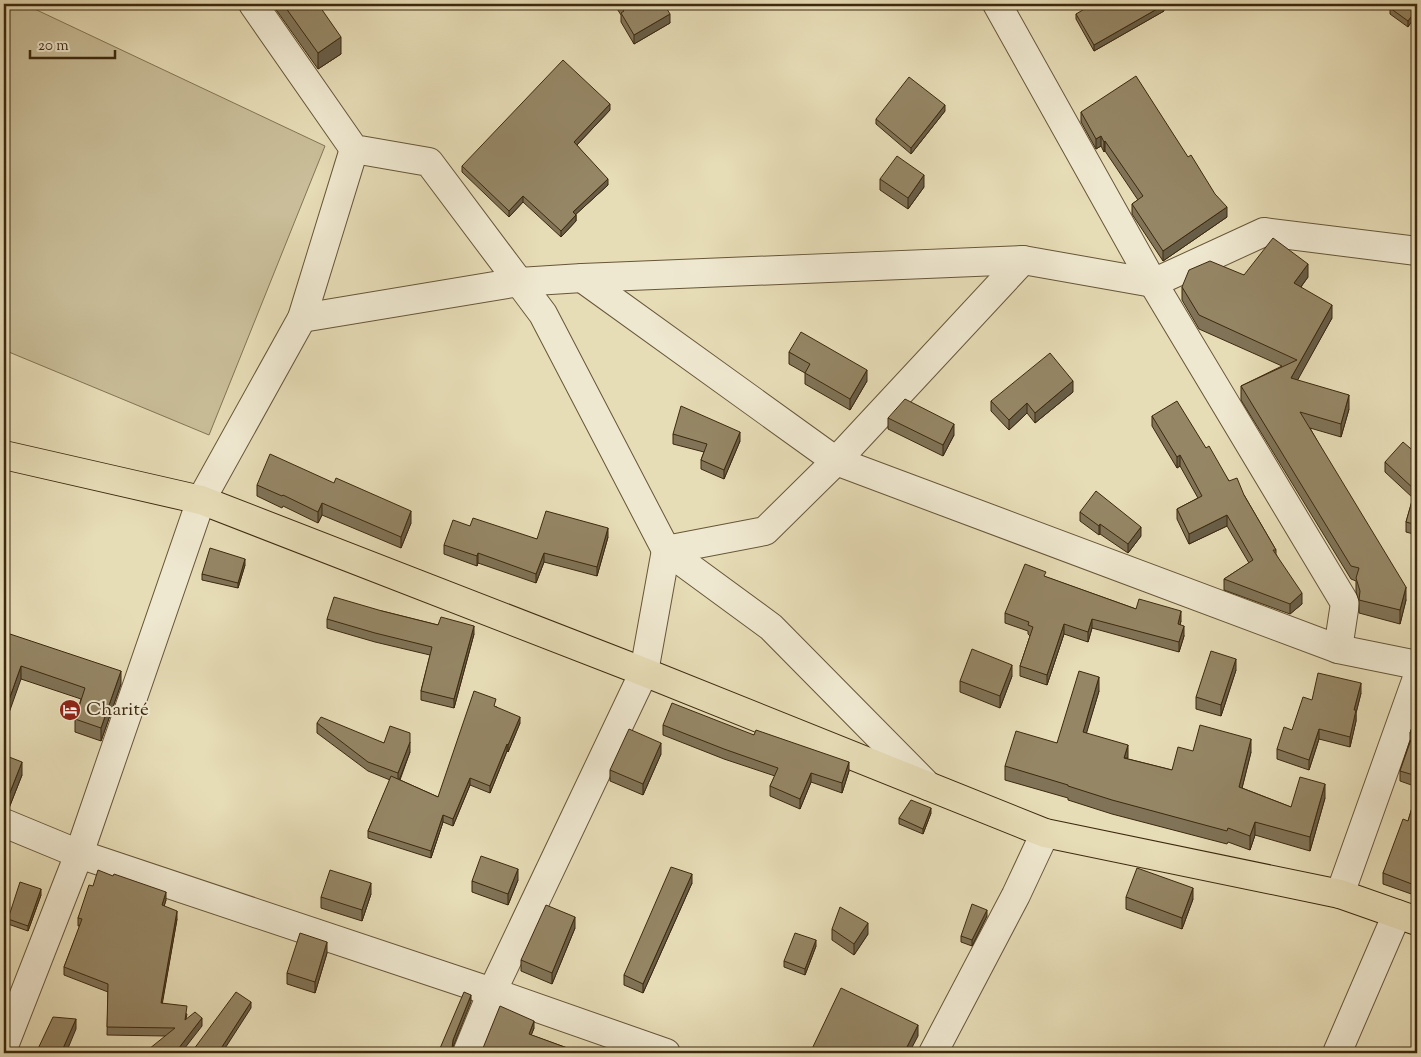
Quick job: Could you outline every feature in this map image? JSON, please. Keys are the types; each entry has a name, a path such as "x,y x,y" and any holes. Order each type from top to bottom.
{"main road":[{"path":"4,455 201,500 644,672 1045,833 1340,894 1407,917"}],"street":[{"path":"253,4 354,149 429,162 543,314 666,550 771,626 928,786"},
{"path":"997,4 1153,283 1345,603 1338,649"},
{"path":"4,1046 79,854 201,500 302,318 354,149"},
{"path":"302,318 519,282 582,278 1023,260 1153,283 1264,232 1417,251"},
{"path":"666,550 765,531 836,461 1023,260"},
{"path":"582,278 836,461 1338,649 1417,665"},
{"path":"467,1053 492,992 644,672 666,550"},
{"path":"1340,894 1417,678"},
{"path":"4,823 79,854 492,992 666,1053"},
{"path":"933,1053 1016,895 1045,833"},
{"path":"1337,1053 1407,917"}],"shaded area":[{"path":"4,4 24,4 325,146 209,435 4,350"}],"building":[{"path":"283,4 318,4 341,37 318,53"},
{"path":"619,4 664,4 670,14 634,35 621,13 624,11"},
{"path":"1093,4 1164,5 1094,45 1076,14"},
{"path":"1393,4 1417,4 1417,9 1408,21 1390,8"},
{"path":"563,60 610,104 574,142 608,179 573,212 576,215 561,231 523,196 509,211 462,166"},
{"path":"1136,76 1188,157 1191,155 1215,194 1227,207 1163,251 1132,204 1143,196 1101,136 1096,139 1081,112"},
{"path":"909,77 945,105 911,148 876,119"},
{"path":"897,156 924,175 908,198 880,179"},
{"path":"1273,238 1308,264 1294,283 1332,305 1291,378 1349,395 1341,424 1300,412 1406,587 1400,610 1359,600 1360,591 1356,578 1359,568 1351,566 1241,386 1297,360 1199,315 1182,287 1189,270 1210,261 1244,275"},
{"path":"801,332 867,370 850,399 805,373 810,364 789,352"},
{"path":"1050,353 1073,381 1035,413 1027,403 1009,420 991,401"},
{"path":"905,399 954,424 943,445 888,418"},
{"path":"1177,401 1206,448 1209,446 1229,481 1237,478 1244,495 1276,550 1273,550 1302,593 1290,604 1224,579 1253,560 1227,515 1189,534 1177,509 1202,496 1180,455 1177,457 1152,416"},
{"path":"681,406 740,432 724,470 701,460 707,444 673,434"},
{"path":"1403,442 1417,454 1417,525 1406,522 1415,490 1385,462"},
{"path":"270,454 334,483 336,478 411,511 401,537 322,503 318,512 257,485"},
{"path":"1096,491 1141,527 1128,544 1080,512"},
{"path":"546,511 608,528 597,567 544,553 536,574 478,553 477,556 444,545 453,520 470,526 473,518 537,539"},
{"path":"210,548 245,559 238,583 202,574"},
{"path":"1025,564 1046,572 1044,576 1136,609 1139,599 1181,611 1178,624 1184,626 1179,642 1092,619 1088,632 1064,624 1047,675 1020,666 1033,627 1028,625 1029,622 1005,613"},
{"path":"334,597 438,625 441,617 474,626 454,699 421,691 432,647 327,619"},
{"path":"4,632 121,671 101,728 75,719 85,688 21,666 4,714"},
{"path":"972,649 1012,665 1000,696 960,681"},
{"path":"1211,651 1236,659 1221,705 1196,697"},
{"path":"1079,671 1099,677 1083,732 1128,745 1124,758 1172,770 1178,747 1193,751 1200,725 1251,739 1239,787 1291,807 1300,777 1325,784 1310,837 1255,822 1250,836 1228,828 1227,831 1112,800 1005,766 1016,731 1057,743"},
{"path":"1318,673 1361,683 1350,737 1319,729 1309,760 1277,749 1284,727 1292,730 1303,697 1312,700"},
{"path":"474,691 496,699 494,706 520,717 490,786 470,778 453,819 443,815 431,851 368,831 391,776 438,797"},
{"path":"672,703 754,735 756,730 849,762 842,783 811,773 800,799 770,786 778,768 663,725"},
{"path":"1417,713 1417,776 1400,771 1413,734 1410,733"},
{"path":"321,717 384,743 390,726 410,733 410,742 398,773 368,762 317,723"},
{"path":"629,729 661,743 643,784 610,770"},
{"path":"4,755 22,762 9,795 4,795"},
{"path":"1417,791 1417,886 1383,873 1403,819 1408,821"},
{"path":"911,800 931,808 923,829 899,818"},
{"path":"481,856 518,869 508,894 472,881"},
{"path":"671,867 692,874 643,984 624,975"},
{"path":"1137,868 1193,888 1182,918 1126,897"},
{"path":"98,870 166,892 162,905 177,911 161,1003 187,1006 185,1020 195,1012 202,1018 175,1053 144,1053 175,1028 107,1027 108,984 64,967 82,919 78,918 89,885 93,886"},
{"path":"330,870 371,883 362,910 321,897"},
{"path":"20,882 41,889 28,926 8,919"},
{"path":"972,904 987,910 972,940 961,936"},
{"path":"546,905 575,917 552,973 521,960"},
{"path":"840,907 868,923 854,944 832,929"},
{"path":"300,933 327,942 315,982 287,973"},
{"path":"795,933 816,940 805,969 784,961"},
{"path":"841,988 918,1025 904,1053 810,1053"},
{"path":"236,992 251,1002 218,1053 191,1053"},
{"path":"464,992 471,995 453,1040 452,1048 454,1053 438,1053"},
{"path":"500,1006 534,1021 529,1034 581,1053 523,1053 510,1048 508,1053 481,1053"},
{"path":"53,1017 76,1019 61,1053 36,1053"}],"place":[{"name":"Charité","path":"70,710"}]}
